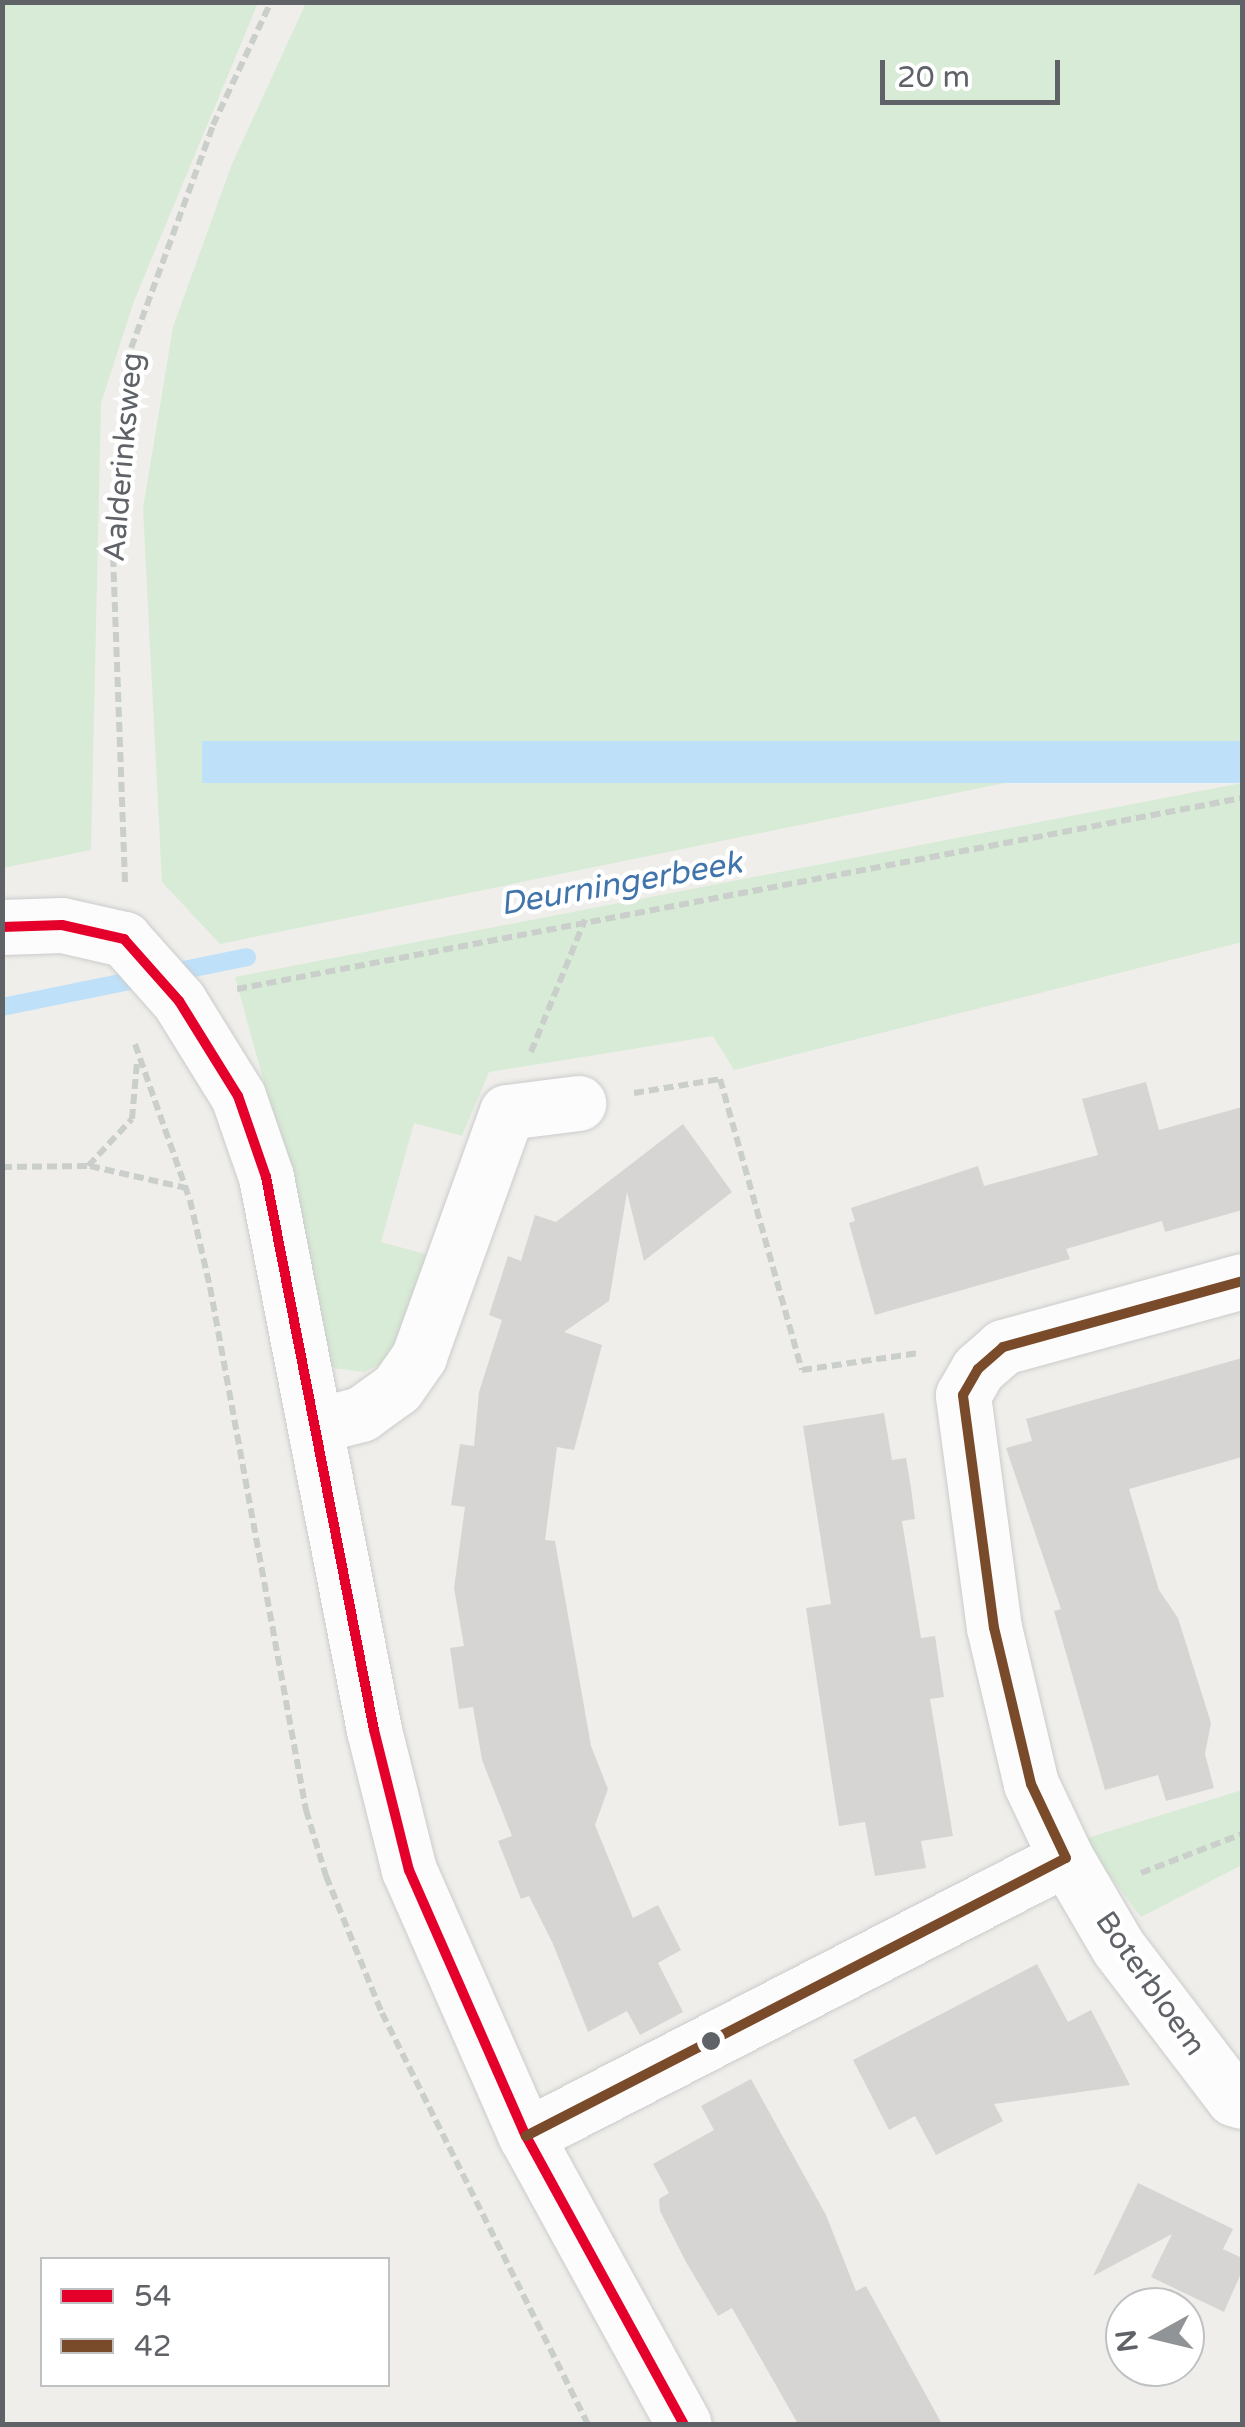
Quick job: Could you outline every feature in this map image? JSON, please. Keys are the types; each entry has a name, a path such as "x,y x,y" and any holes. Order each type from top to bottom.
{"street":[{"path":"2,927 62,925 168,972 238,1096 266,1177 374,1730 410,1870 526,2136 684,2424"},
{"path":"315,1426 362,1414 397,1388 419,1356 507,1112 578,1103"},
{"path":"978,1368 1003,1347 1242,1281"},
{"name":"Boterbloem","path":"978,1368 964,1396 994,1628 1031,1784 1076,1876 1118,1947 1233,2098 1242,2101"},
{"path":"526,2136 1076,1876"}],"path":[{"name":"Aalderinksweg","path":"168,972 113,549 126,362 212,125 271,2"},
{"path":"168,972 586,919 1242,798"},
{"path":"507,1112 586,919"},
{"path":"88,1166 132,1119 137,1059"},
{"path":"578,1103 720,1079 802,1370 926,1352 978,1368"},
{"path":"2,1167 88,1166 186,1188"},
{"path":"1076,1876 1242,1834"}],"green space":[{"path":"3,2 258,3 134,301 101,403 91,850 3,868"},
{"path":"306,3 1242,3 1242,741 1043,775 220,944 162,882 143,508 173,327 232,164"},
{"path":"1242,783 1242,942 734,1070 713,1036 489,1072 462,1136 414,1123 381,1242 429,1255 404,1335 385,1362 364,1372 334,1368 321,1350 282,1148 235,977"},
{"path":"1242,1790 1242,1865 1141,1917 1100,1863 1068,1844"}],"water":[{"path":"202,741 1242,741 1242,783 202,783"}],"building":[{"path":"1146,1082 1159,1130 1242,1107 1242,1210 1165,1232 1162,1221 1066,1249 1070,1259 875,1315 849,1223 855,1221 851,1208 978,1166 984,1186 1098,1155 1082,1099"},
{"path":"683,1124 732,1192 644,1261 627,1192 609,1301 564,1332 602,1345 574,1450 557,1447 545,1540 555,1541 591,1746 608,1789 595,1825 633,1918 658,1905 681,1950 658,1963 683,2012 640,2035 627,2011 588,2032 553,1944 529,1896 521,1899 498,1841 512,1836 482,1760 473,1707 459,1709 450,1648 464,1646 454,1588 465,1507 451,1505 460,1444 474,1446 479,1392 502,1320 489,1315 508,1256 521,1261 535,1215 556,1222"},
{"path":"1242,1358 1242,1457 1129,1489 1159,1590 1178,1618 1211,1723 1205,1754 1214,1788 1166,1801 1158,1775 1105,1790 1054,1611 1061,1609 1006,1448 1032,1441 1026,1419"},
{"path":"884,1413 892,1460 906,1458 911,1488 915,1519 902,1521 921,1638 935,1636 944,1697 930,1699 953,1836 921,1841 926,1868 875,1876 865,1822 839,1826 806,1608 831,1604 803,1426"},
{"path":"1037,1964 1068,2022 1091,2010 1130,2085 994,2104 1003,2121 936,2155 915,2116 889,2130 853,2060"},
{"path":"751,2079 826,2215 856,2291 866,2286 942,2424 798,2424 732,2308 718,2316 686,2262 660,2211 659,2199 669,2193 653,2164 714,2130 701,2106"},
{"path":"1138,2183 1233,2229 1223,2249 1242,2258 1242,2271 1224,2312 1205,2303 1205,2287 1172,2287 1151,2277 1172,2234 1093,2276"}],"waterway":[{"name":"Deurningerbeek","path":"2,1007 247,957"}],"transit line":[{"name":"54","path":"2,927 62,925 124,939 179,1001 238,1096 266,1177 374,1730 409,1870 526,2136 684,2424"},
{"name":"42","path":"526,2136 1066,1858 1031,1784 994,1628 963,1395 978,1369 1003,1347 1242,1281"}]}
